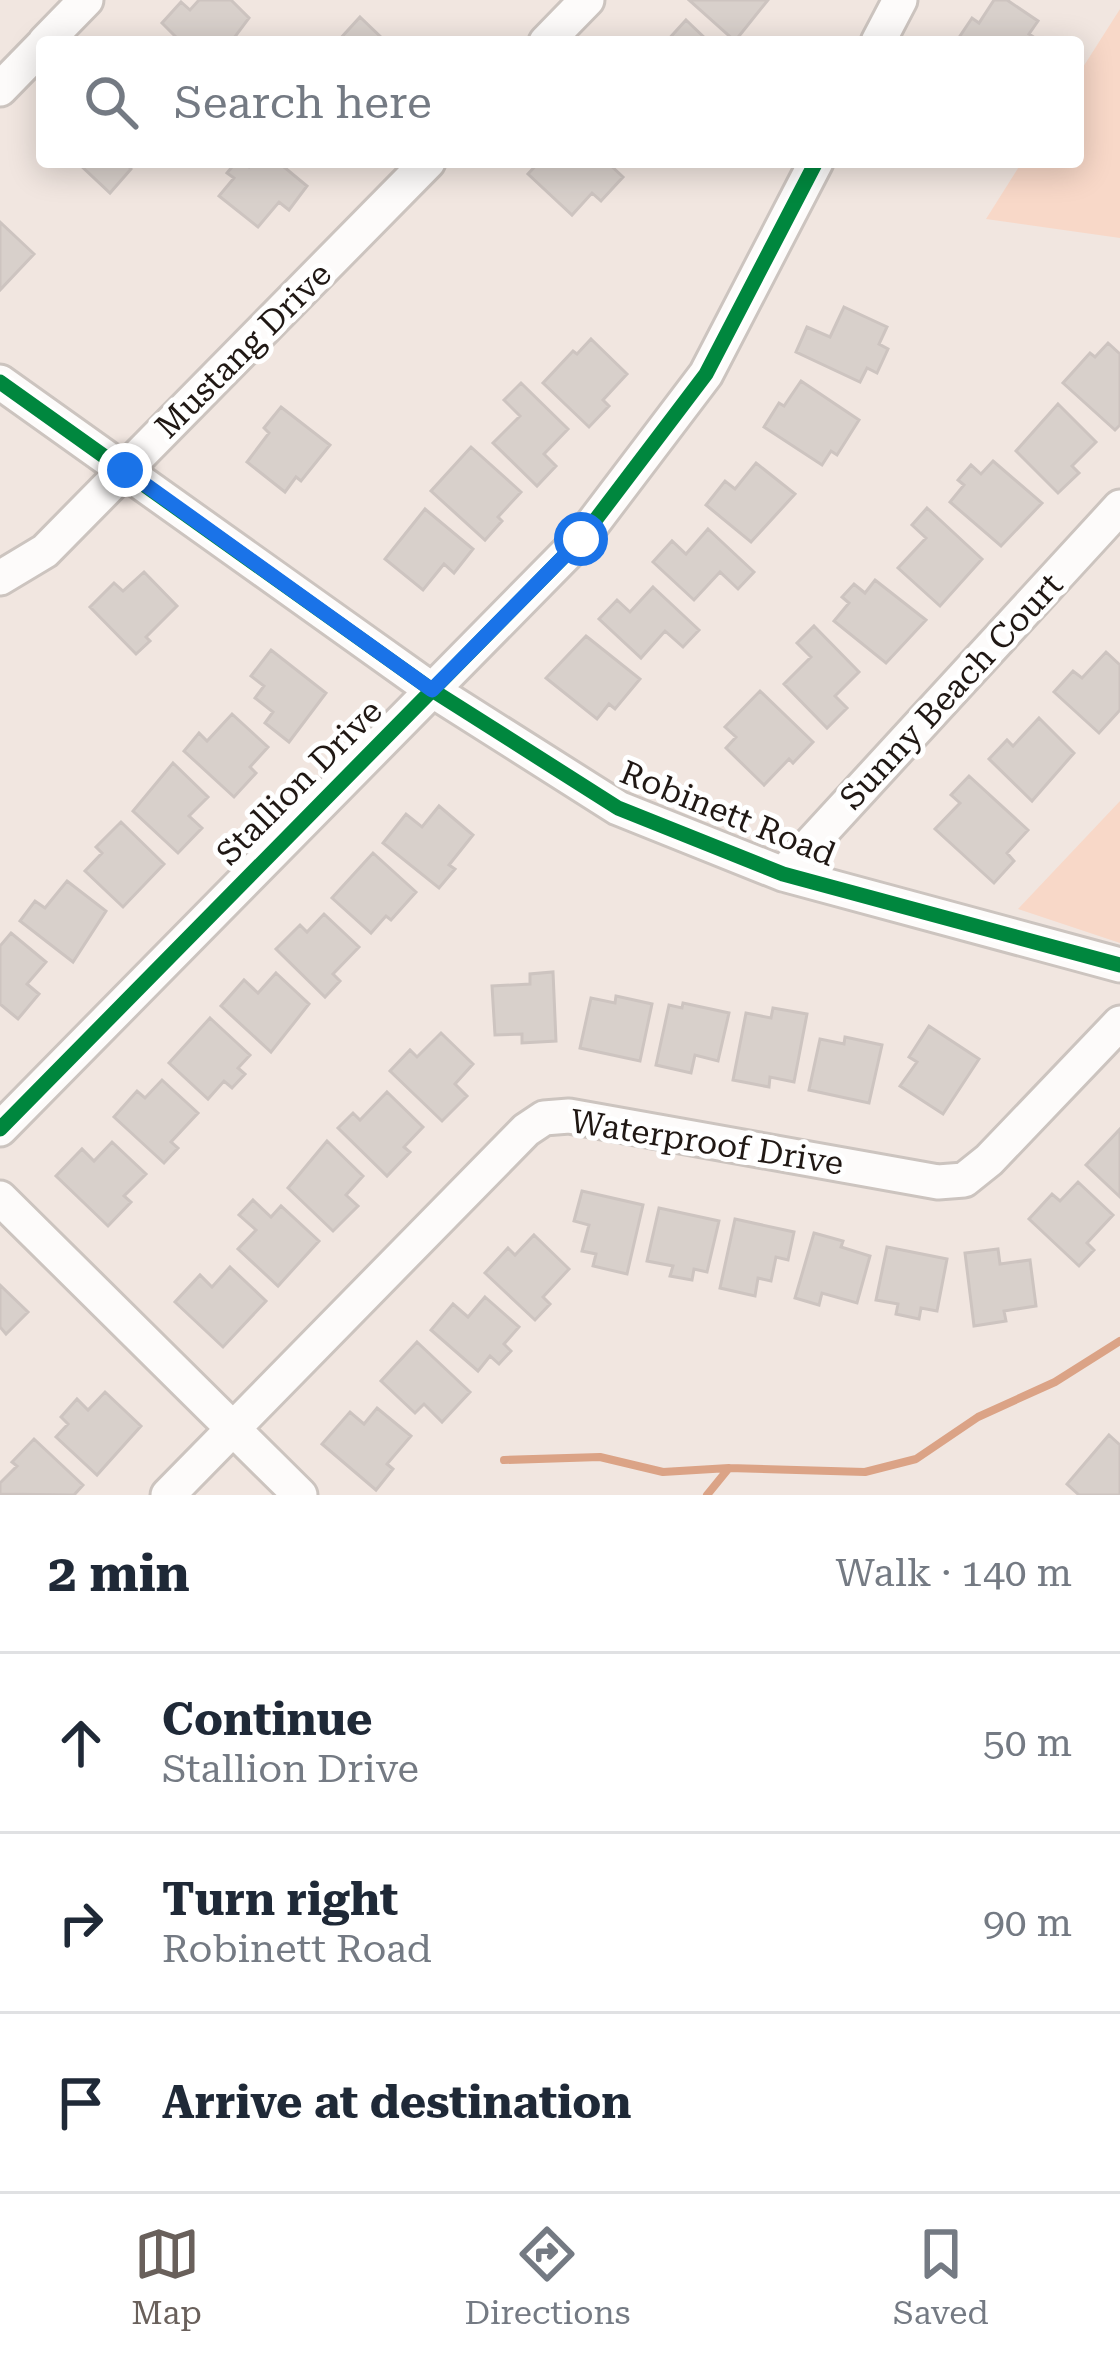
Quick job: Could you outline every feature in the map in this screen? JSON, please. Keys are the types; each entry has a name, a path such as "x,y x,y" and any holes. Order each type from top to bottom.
{"street":[{"path":"52,36 86,0"},
{"path":"552,36 587,0"},
{"path":"881,36 900,0"},
{"path":"0,89 36,52"},
{"name":"Mustang Drive","path":"0,578 45,550 422,168"},
{"name":"Stallion Drive","path":"0,1129 581,539 706,374 813,168"},
{"name":"Robinett Road","path":"0,382 432,690 619,808 783,874 1120,965"},
{"name":"Sunny Beach Court","path":"783,874 1120,507"},
{"name":"Waterproof Drive","path":"167,1495 526,1130 544,1118 568,1116 938,1182 964,1180 1120,1023"},
{"path":"0,1198 300,1495"}],"shaded area":[{"path":"1120,9 1120,238 986,219 1018,168 1084,168 1084,66"},
{"path":"1120,801 1120,943 1018,909"}],"building":[{"path":"199,0 231,0 249,18 236,36 175,36 162,23 181,2 190,10"},
{"path":"689,0 768,0 739,36 729,36"},
{"path":"994,0 1007,0 1038,21 1032,36 960,36 972,18 979,23"},
{"path":"360,17 380,36 343,36"},
{"path":"686,20 703,36 671,36"},
{"path":"83,168 130,168 110,193"},
{"path":"231,168 285,168 307,186 289,210 279,202 258,227 219,196 234,178 227,173"},
{"path":"534,168 613,168 623,177 601,201 592,193 572,215 528,174"},
{"path":"0,222 34,254 0,290"},
{"path":"844,307 887,327 879,344 888,349 877,373 867,368 860,382 796,352 807,327 830,337"},
{"path":"591,339 627,374 603,400 609,406 589,427 543,383"},
{"path":"1108,343 1120,354 1120,425 1115,430 1063,383 1090,353 1095,357"},
{"path":"801,381 859,420 837,455 831,451 822,465 764,427"},
{"path":"521,383 568,429 544,454 556,466 537,486 493,443 520,416 504,400"},
{"path":"1058,404 1096,442 1072,466 1079,473 1058,493 1016,451"},
{"path":"281,407 330,445 301,481 296,477 285,492 247,462"},
{"path":"471,447 521,492 485,540 431,491"},
{"path":"993,461 1042,503 1001,546 950,502 964,485 958,480 971,465 981,474"},
{"path":"756,463 795,494 751,542 706,505 725,481 735,489"},
{"path":"927,508 982,559 940,606 898,568 926,538 912,525"},
{"path":"425,509 473,549 454,573 444,564 423,590 385,559"},
{"path":"708,529 754,572 738,589 720,572 694,600 653,562 672,541 686,554"},
{"path":"144,572 177,606 136,654 90,607 114,583 123,591"},
{"path":"875,580 926,620 886,663 834,621 849,603 842,597 854,584 865,593"},
{"path":"653,587 699,630 683,647 665,631 641,658 599,619 617,600 630,612"},
{"path":"814,626 859,672 835,696 847,708 827,728 784,684 811,657 797,643"},
{"path":"586,636 640,679 615,709 609,704 597,719 546,678"},
{"path":"271,650 326,693 289,742 265,723 273,712 255,698 264,686 251,676"},
{"path":"1106,652 1120,665 1120,710 1099,733 1054,692 1073,671 1082,678"},
{"path":"760,691 813,742 764,785 726,748 736,737 725,727"},
{"path":"232,714 268,747 250,767 256,773 234,797 184,751 199,733 207,741"},
{"path":"1039,718 1074,753 1032,801 989,759 1007,740 1013,746"},
{"path":"173,763 208,797 189,816 202,828 178,853 133,811"},
{"path":"969,776 1028,830 1007,853 1014,861 994,883 935,829 960,803 951,795"},
{"path":"439,806 473,835 449,865 455,869 439,888 383,843 406,814 422,827"},
{"path":"121,822 164,864 123,907 85,871 102,853 96,847"},
{"path":"373,853 416,892 391,920 386,916 371,933 332,898"},
{"path":"67,881 106,911 73,962 20,921 35,901 45,908"},
{"path":"324,914 359,947 333,974 340,981 325,997 276,949 300,925 307,932"},
{"path":"11,933 46,962 27,984 39,994 18,1019 0,1004 0,946"},
{"path":"553,972 556,1041 522,1043 522,1034 495,1035 492,986 530,984 530,974"},
{"path":"276,973 309,1004 271,1052 221,1006 244,980 258,993"},
{"path":"616,996 652,1004 640,1061 580,1048 591,998 615,1003"},
{"path":"683,1003 729,1013 718,1061 695,1055 691,1073 656,1065 669,1005 682,1008"},
{"path":"773,1008 807,1014 794,1082 770,1077 769,1087 733,1080 746,1013 771,1018"},
{"path":"210,1018 250,1055 238,1068 245,1074 232,1088 224,1081 208,1099 169,1063"},
{"path":"929,1026 979,1059 943,1114 900,1086 917,1062 909,1057"},
{"path":"441,1033 473,1064 455,1084 467,1096 442,1121 390,1071 410,1050 417,1057"},
{"path":"845,1037 882,1045 869,1103 809,1090 820,1039 844,1044"},
{"path":"162,1080 198,1113 171,1142 178,1148 164,1163 114,1117 137,1091 145,1098"},
{"path":"387,1092 423,1127 404,1147 410,1152 387,1176 338,1128 353,1113 360,1120"},
{"path":"1120,1129 1120,1197 1086,1165"},
{"path":"327,1141 363,1176 346,1195 358,1206 333,1231 288,1188"},
{"path":"112,1142 146,1174 124,1196 131,1202 108,1226 56,1176 82,1149 94,1161"},
{"path":"1078,1182 1113,1215 1087,1243 1094,1250 1079,1266 1029,1219 1052,1194 1060,1201"},
{"path":"582,1191 643,1205 627,1274 593,1266 596,1254 582,1251 589,1225 574,1221"},
{"path":"253,1200 271,1217 281,1206 319,1241 278,1286 238,1249 256,1230 239,1215"},
{"path":"659,1208 719,1221 707,1272 694,1269 692,1280 670,1276 673,1266 647,1261"},
{"path":"735,1219 794,1232 788,1260 776,1257 771,1281 758,1278 755,1296 720,1288"},
{"path":"814,1233 843,1241 841,1247 870,1256 857,1303 822,1293 819,1305 795,1298"},
{"path":"534,1235 569,1269 543,1297 550,1304 535,1320 485,1273 508,1248 515,1255"},
{"path":"887,1247 947,1259 937,1311 921,1308 919,1319 896,1314 898,1304 876,1300"},
{"path":"998,1249 1000,1264 1030,1260 1036,1306 1004,1311 1006,1321 974,1326 965,1253"},
{"path":"230,1267 266,1301 223,1347 175,1302 200,1275 212,1287"},
{"path":"0,1285 28,1312 6,1334 0,1327"},
{"path":"485,1297 519,1327 504,1344 511,1351 499,1364 490,1356 478,1371 431,1330 453,1304 468,1317"},
{"path":"417,1342 470,1392 442,1422 424,1404 415,1413 381,1381"},
{"path":"105,1392 141,1426 97,1475 56,1437 68,1424 61,1417 77,1399 88,1410"},
{"path":"377,1408 411,1436 387,1464 393,1469 376,1490 322,1444 350,1412 364,1424"},
{"path":"1109,1435 1120,1445 1120,1495 1079,1495 1067,1484"},
{"path":"34,1439 83,1485 74,1495 0,1494 0,1483 17,1466 12,1462"}],"waterway":[{"path":"707,1495 729,1468 865,1472 916,1459 978,1417 1055,1382 1120,1341"},
{"path":"504,1460 600,1457 663,1472 729,1468"}],"cycle path":[{"path":"0,1129 581,539 706,374 813,168"},
{"path":"0,382 432,690 618,808 783,874 1120,965"}],"route":[{"path":"125,470 432,690 581,539"}]}
